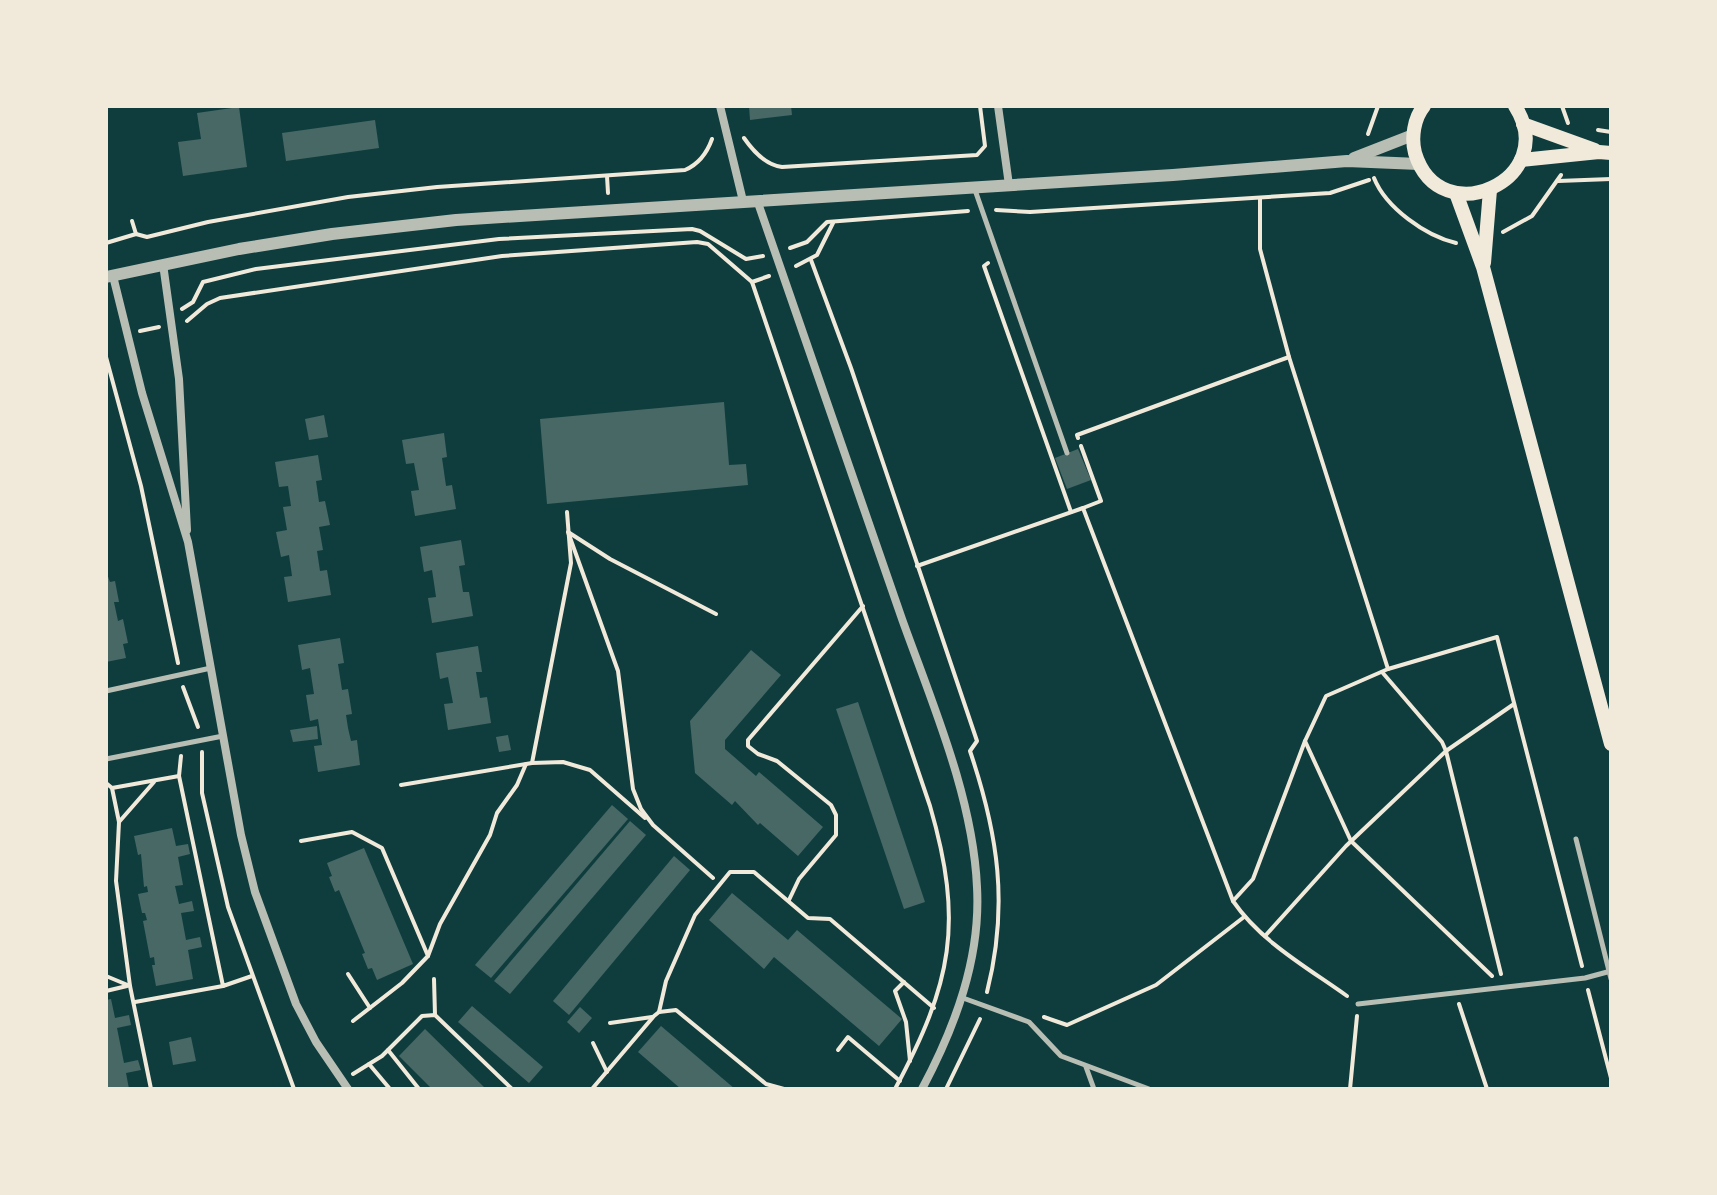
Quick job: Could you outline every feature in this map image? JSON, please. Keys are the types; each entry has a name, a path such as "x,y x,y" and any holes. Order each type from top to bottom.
{"main road":[{"path":"1424,106 1419,112 1413,135 1419,164 1428,177 1441,187 1456,193 1474,194 1503,183 1521,160 1525,142 1523,124 1515,106"},
{"path":"1523,124 1605,153"},
{"path":"1521,160 1605,153"},
{"path":"1483,267 1490,190"},
{"path":"1456,193 1483,267 1611,744"}],"street":[{"path":"720,106 750,201 775,253 932,704 967,816 977,887 977,927 963,998 922,1089"},
{"path":"998,106 1009,185"},
{"path":"1347,161 1413,135"},
{"path":"348,1089 316,1042 296,1004 255,892 241,835 188,542 110,276 239,249 421,223 1265,169 1347,161 1419,164"},
{"path":"163,264 179,379 188,542"}],"lane":[{"path":"974,188 1067,453"},
{"path":"106,691 211,668"},
{"path":"106,759 223,736"},
{"path":"1358,1004 1610,974 1576,839"},
{"path":"963,998 1029,1022 1061,1056 1149,1089"},
{"path":"1085,1066 1094,1089"}],"path":[{"path":"739,130 762,158 782,167 977,155 985,146 980,106"},
{"path":"1371,123 1378,106"},
{"path":"106,243 136,234 147,237 277,209 437,187 685,170 693,167 705,154 713,138"},
{"path":"170,311 188,307 203,282 210,279 256,269 499,239 692,229 746,259 752,259 804,244 827,222 982,210 1030,212 1260,199 1330,193 1374,178"},
{"path":"1558,181 1611,179"},
{"path":"1260,199 1260,249 1289,357 1385,670 1446,751 1505,988"},
{"path":"132,221 136,234"},
{"path":"811,260 817,255 833,222"},
{"path":"127,333 189,320 207,304 220,298 502,256 697,242 708,244 752,282 944,854 951,924 946,957 934,1008 895,1089"},
{"path":"917,566 1101,501 1077,435 1289,357"},
{"path":"1083,508 1233,901 1244,917 1265,936 1358,1004 1350,1089"},
{"path":"353,1021 402,983 428,956 440,924 490,835 497,813 529,764 571,563 567,512"},
{"path":"568,532 610,559 716,614"},
{"path":"568,532 618,671 633,789 641,809 653,825"},
{"path":"788,902 799,879 836,835 836,815 831,805 777,761 758,754 748,746 748,740 863,606"},
{"path":"1233,901 1253,879 1305,741 1326,696 1385,670 1497,637 1611,1078"},
{"path":"1265,936 1351,841 1446,751 1514,704"},
{"path":"1305,741 1351,841 1505,988"},
{"path":"184,744 179,776 223,986"},
{"path":"401,785 529,764 563,762 590,770 713,878"},
{"path":"112,788 179,776"},
{"path":"119,822 156,780"},
{"path":"106,783 112,788 119,822 116,881 130,986 151,1089"},
{"path":"301,841 352,832 382,848 428,956"},
{"path":"592,1089 656,1014 666,981 695,915 730,872 754,872 808,918 830,919 934,1008"},
{"path":"106,882 116,881"},
{"path":"1042,1016 1067,1025 1156,985 1244,917"},
{"path":"348,974 370,1008"},
{"path":"106,976 130,986"},
{"path":"134,1002 223,986 252,976 294,1089"},
{"path":"434,979 435,1015 512,1089"},
{"path":"904,982 895,991 906,1022 910,1062"},
{"path":"106,991 130,986"},
{"path":"987,993 994,998"},
{"path":"1455,993 1487,1089"},
{"path":"610,1023 676,1010 766,1084 784,1089"},
{"path":"390,1089 369,1064 422,1016 435,1015"},
{"path":"838,1050 848,1037 900,1081"},
{"path":"593,1043 607,1072"},
{"path":"388,1050 419,1089"}],"building":[{"path":"749,106 791,106 792,115 750,120"},
{"path":"239,107 247,167 183,176 178,142 201,139 197,113"},
{"path":"375,120 379,148 286,161 282,133"},
{"path":"724,402 729,465 746,464 748,485 547,504 540,419"},
{"path":"324,415 328,437 309,440 305,419"},
{"path":"444,433 447,457 442,458 446,486 452,485 456,509 415,516 411,491 419,490 414,463 406,464 402,440"},
{"path":"1078,449 1091,480 1067,489 1055,458"},
{"path":"318,455 322,480 316,481 319,502 325,501 330,525 319,527 323,550 317,551 320,571 327,570 331,595 288,602 284,577 292,576 289,555 281,557 276,532 287,530 283,507 291,506 288,486 279,487 275,462"},
{"path":"461,540 465,565 459,566 463,592 469,592 473,616 432,623 428,598 436,597 432,570 424,572 420,547"},
{"path":"106,571 110,582 115,581 119,602 114,602 118,621 123,619 128,643 123,644 126,658 106,662"},
{"path":"340,638 344,663 338,664 342,690 348,689 352,714 346,715 348,728 351,741 357,740 360,765 318,772 314,746 322,745 318,719 310,721 306,695 314,694 310,668 302,670 298,645"},
{"path":"478,646 482,672 476,672 480,698 487,697 491,723 448,730 444,704 453,703 448,677 440,679 436,653"},
{"path":"751,650 781,675 725,740 725,749 756,776 759,772 823,827 798,856 760,823 758,825 735,801 732,805 695,773 690,721"},
{"path":"858,702 925,902 904,909 836,709"},
{"path":"317,726 318,739 293,742 290,730"},
{"path":"508,735 511,750 499,752 496,737"},
{"path":"612,805 628,819 491,978 475,965"},
{"path":"630,821 646,835 510,994 494,981"},
{"path":"172,828 176,846 188,844 190,854 178,857 183,885 175,886 179,904 192,901 194,911 181,913 186,940 200,937 202,947 188,950 193,979 156,986 152,965 155,965 154,957 150,958 143,921 147,920 145,913 142,913 138,894 148,892 147,886 144,887 141,854 138,855 134,836"},
{"path":"364,848 413,964 377,980 372,968 368,969 362,954 365,953 339,890 335,892 327,863"},
{"path":"674,856 690,870 569,1015 553,1001"},
{"path":"732,893 788,940 797,930 902,1019 879,1046 774,957 764,969 709,920"},
{"path":"111,999 115,1018 129,1015 131,1025 117,1028 124,1063 138,1060 141,1070 126,1073 129,1089 106,1089 106,1000"},
{"path":"472,1006 543,1067 529,1083 458,1022"},
{"path":"580,1007 592,1018 579,1033 567,1022"},
{"path":"661,1026 735,1089 681,1089 638,1052"},
{"path":"425,1029 486,1089 432,1089 399,1056"},
{"path":"191,1037 196,1061 173,1065 169,1042"}]}
